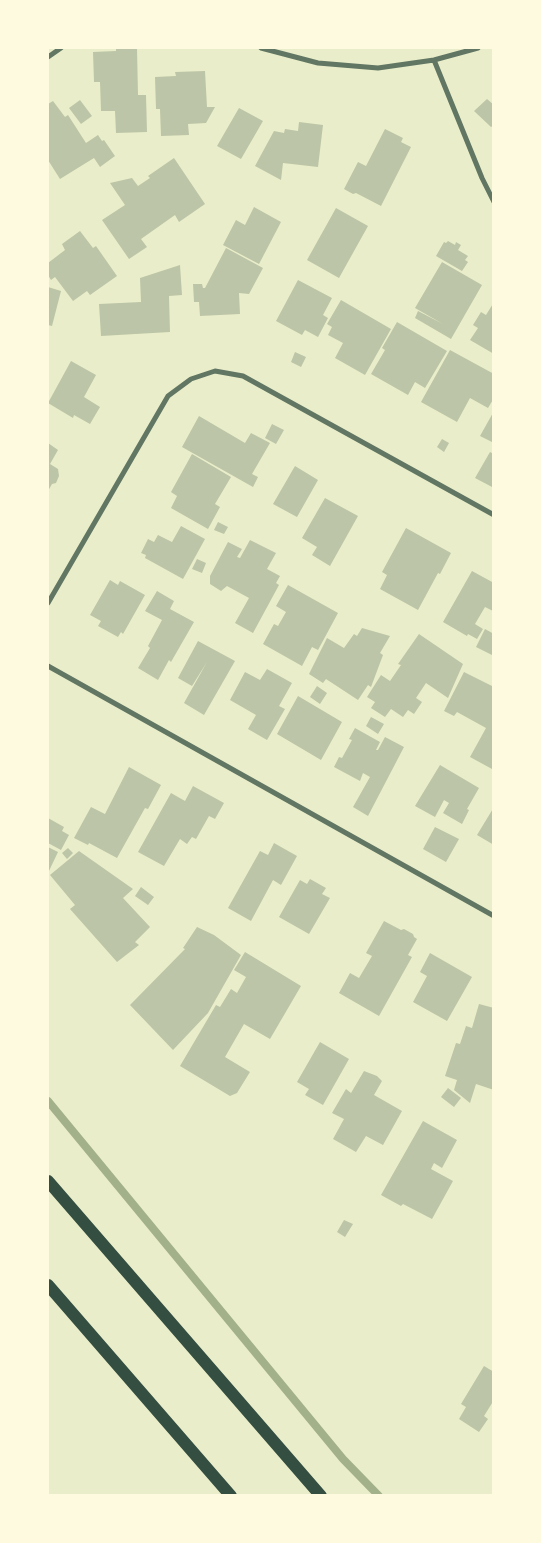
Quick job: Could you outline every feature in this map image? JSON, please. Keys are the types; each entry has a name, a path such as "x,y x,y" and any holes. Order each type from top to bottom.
{"main road":[{"path":"48,1181 321,1496"},
{"path":"48,1285 231,1496"}],"street":[{"path":"48,57 61,48"},
{"path":"261,48 318,63 378,68 434,60 478,48"},
{"path":"434,60 482,178 494,202"},
{"path":"48,603 168,396 191,379 216,371 242,376 494,515"},
{"path":"48,666 494,916"}],"building":[{"path":"116,48 137,48 138,95 146,95 147,132 116,133 115,111 101,111 100,82 94,82 93,52 116,51"},
{"path":"205,71 207,107 215,107 206,123 188,124 189,135 161,136 160,109 156,109 155,77 176,76 175,72"},
{"path":"487,99 494,105 494,125 491,127 474,111"},
{"path":"80,100 92,116 81,124 69,108"},
{"path":"53,101 65,117 68,115 86,143 98,135 102,141 104,140 115,156 100,167 94,158 60,179 48,160 48,104"},
{"path":"239,108 263,121 241,159 217,146"},
{"path":"299,122 323,125 318,167 283,163 281,180 255,166 274,131 284,133 285,129 298,131"},
{"path":"385,129 403,138 401,142 411,147 381,206 344,189 358,162 366,166"},
{"path":"174,158 205,204 179,222 175,215 141,239 147,247 129,259 102,220 125,205 110,183 132,178 138,186 150,178 148,176"},
{"path":"254,207 281,222 259,264 223,245 236,220 245,225"},
{"path":"336,208 368,226 339,278 307,260"},
{"path":"80,231 93,248 96,246 117,276 90,295 87,291 73,301 55,277 51,280 48,275 48,263 65,250 62,244"},
{"path":"448,241 455,245 456,242 461,245 458,250 468,256 465,260 468,262 462,271 436,256 444,242"},
{"path":"226,248 263,268 249,294 239,293 240,314 200,316 199,302 194,302 193,284 202,284 203,288 205,288"},
{"path":"442,262 482,285 451,339 415,318 418,311 443,324 415,308"},
{"path":"180,265 182,295 169,296 170,332 101,336 99,304 141,302 140,278"},
{"path":"298,280 332,298 323,315 328,318 318,337 305,330 302,335 276,321"},
{"path":"48,287 61,291 52,326 48,325"},
{"path":"341,300 391,329 365,375 335,358 343,343 328,335 332,327 327,324"},
{"path":"494,302 494,354 470,340 478,328 473,325 481,312 486,315"},
{"path":"397,322 447,351 425,388 415,382 408,395 371,374 385,350 382,348"},
{"path":"450,350 494,374 494,398 488,408 470,398 457,422 421,402"},
{"path":"295,352 306,357 301,367 291,362"},
{"path":"71,361 96,375 84,397 100,407 90,424 74,415 73,418 48,403"},
{"path":"494,411 494,443 480,436"},
{"path":"199,416 245,443 251,433 270,443 252,474 258,477 253,487 182,447"},
{"path":"272,424 284,430 276,444 265,438"},
{"path":"442,439 449,443 444,452 437,447"},
{"path":"48,443 58,450 50,464 58,469 59,476 56,483 52,484 48,491"},
{"path":"490,452 494,454 494,488 475,478"},
{"path":"192,454 231,477 215,504 220,507 208,529 171,508 177,496 171,492"},
{"path":"295,466 318,480 297,517 273,504"},
{"path":"325,498 358,516 330,566 312,555 317,547 302,538"},
{"path":"218,522 228,527 224,534 214,530"},
{"path":"181,526 205,539 183,579 145,558 146,555 141,553 148,539 154,542 158,535 172,542"},
{"path":"406,528 451,553 418,610 380,589 387,575 382,572"},
{"path":"250,540 276,553 267,569 280,576 276,583 279,585 253,633 235,623 249,598 227,586 221,591 210,584 210,576 228,542 242,549 237,557 240,558"},
{"path":"197,559 206,563 202,573 192,569"},
{"path":"472,571 494,583 494,610 485,607 475,624 483,629 477,639 468,634 467,636 443,622"},
{"path":"110,580 118,585 120,581 145,595 123,634 121,632 118,637 98,626 101,621 90,615"},
{"path":"288,585 338,613 318,650 312,647 302,666 263,644 274,624 278,626 286,612 276,606"},
{"path":"157,591 174,601 170,609 194,622 171,662 169,660 158,680 138,668 150,648 148,646 162,620 145,611"},
{"path":"362,628 390,636 380,653 383,655 371,687 368,685 358,700 326,679 323,683 309,674 327,638 344,648 354,634 357,636"},
{"path":"485,629 494,634 494,656 476,647"},
{"path":"419,634 463,664 448,698 426,683 416,698 422,702 414,714 408,710 403,717 391,709 385,717 371,708 375,702 367,697 381,675 390,681 401,665 398,664"},
{"path":"198,641 235,661 204,715 184,703 207,662 192,686 178,678"},
{"path":"267,669 292,683 279,706 285,709 267,740 248,729 256,715 230,700 245,672 260,680"},
{"path":"464,672 494,687 494,766 492,769 470,757 486,728 457,712 454,716 444,711"},
{"path":"317,686 327,693 320,704 310,697"},
{"path":"298,696 342,722 321,760 277,734"},
{"path":"371,717 384,724 378,734 366,726"},
{"path":"355,728 380,742 376,750 378,750 385,737 404,747 368,816 353,807 370,777 363,773 360,781 334,767 339,757 342,758 352,740 349,739"},
{"path":"440,765 479,788 467,809 469,810 462,824 443,813 449,803 444,800 435,817 415,806"},
{"path":"129,767 161,785 148,809 145,808 117,858 89,843 88,845 74,838 91,807 105,814"},
{"path":"193,786 224,803 215,819 209,816 196,839 192,837 187,844 180,839 164,866 138,852 171,793 185,801"},
{"path":"494,807 494,845 477,835"},
{"path":"48,818 64,827 62,831 69,835 61,850 48,843"},
{"path":"435,827 459,839 446,862 423,849"},
{"path":"274,843 297,856 281,885 273,880 251,921 228,908 260,851 268,855"},
{"path":"48,847 58,852 48,873"},
{"path":"68,848 73,853 67,859 62,853"},
{"path":"79,851 133,889 123,898 150,927 135,942 139,945 117,962 70,909 75,905 50,875"},
{"path":"310,879 326,888 322,894 330,898 309,934 279,917 300,880 307,884"},
{"path":"141,887 154,897 148,905 135,896"},
{"path":"384,921 401,930 404,929 413,934 417,939 408,955 412,957 379,1016 339,993 350,973 359,978 372,956 366,953"},
{"path":"197,927 214,935 241,955 208,1013 173,1050 130,1005 185,949 183,948"},
{"path":"245,952 301,986 270,1039 244,1024 225,1057 250,1072 237,1093 230,1096 180,1066 216,1005 220,1007 231,989 237,993 246,977 234,970"},
{"path":"430,953 472,977 447,1021 413,1002 427,976 420,972"},
{"path":"479,1004 494,1008 494,1090 476,1084 470,1103 454,1090 457,1080 445,1076 456,1043 460,1044 466,1026 472,1028"},
{"path":"320,1042 349,1059 323,1105 305,1095 309,1089 297,1082"},
{"path":"364,1071 377,1076 382,1081 374,1095 402,1111 383,1145 366,1136 356,1152 333,1139 344,1119 332,1113 346,1089 351,1093"},
{"path":"448,1088 461,1098 454,1107 441,1097"},
{"path":"423,1121 457,1140 442,1168 434,1163 431,1169 453,1181 432,1219 381,1195"},
{"path":"344,1220 353,1224 345,1237 337,1232"},
{"path":"484,1366 494,1372 494,1400 484,1416 488,1419 479,1432 459,1419 466,1407 461,1404"}],"waterway":[{"path":"48,1101 343,1459 379,1496"}]}
